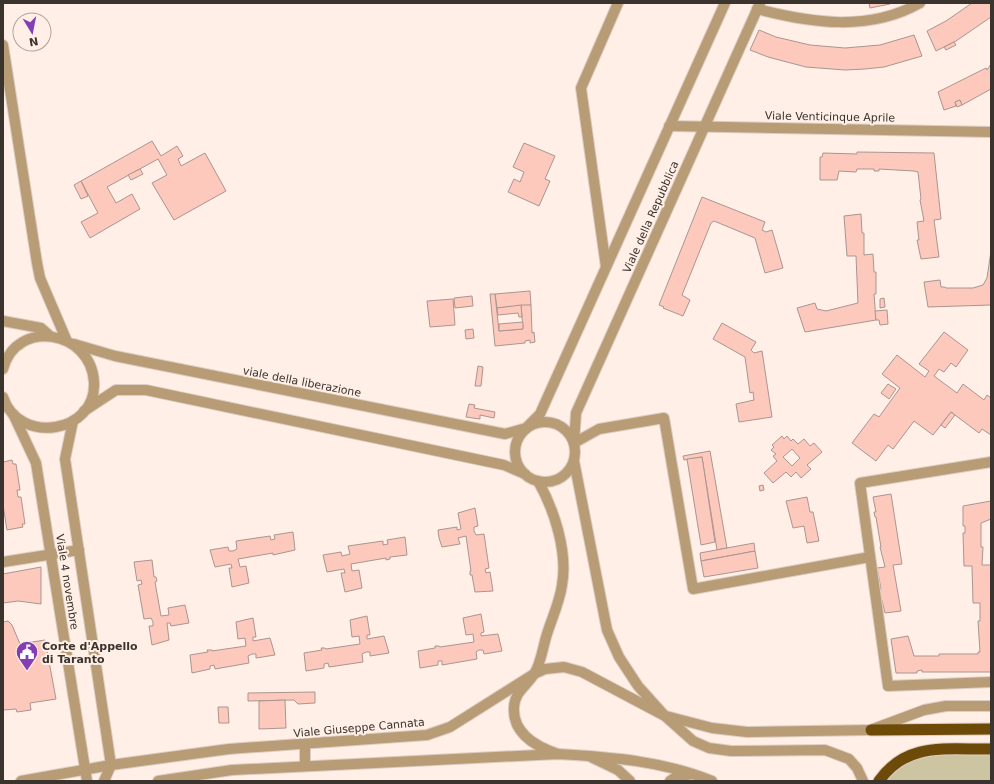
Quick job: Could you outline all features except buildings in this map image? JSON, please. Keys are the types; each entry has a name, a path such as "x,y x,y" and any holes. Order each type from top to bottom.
{"highway":[{"path":"871,730 991,728"},
{"path":"879,781 887,769 910,754 929,750 991,749"}],"street":[{"path":"606,267 581,88 618,3"},
{"name":"Viale della Repubblica","path":"526,428 540,414 724,3"},
{"path":"759,6 795,19 848,23 897,12 920,3"},
{"name":"Viale della Repubblica","path":"574,443 576,414 759,6"},
{"path":"3,45 6,89 36,264 40,278 70,342 85,355 92,368 94,383 91,398 84,411"},
{"name":"Viale Venticinque Aprile","path":"669,126 991,132"},
{"path":"3,321 41,328 50,336"},
{"path":"3,368 12,352 23,342 36,337 50,336"},
{"name":"viale della liberazione","path":"50,336 115,356 505,434 526,428"},
{"path":"4,400 13,414 26,424 42,428 58,428 73,421 84,411 116,390 146,390 504,465 538,481 556,480 567,472 574,460"},
{"name":"Viale 4 novembre","path":"13,414 36,463 87,781"},
{"path":"574,443 599,429 664,418 693,589 870,556"},
{"name":"Viale 4 novembre","path":"73,421 65,459 111,764"},
{"path":"525,474 518,466 515,456 519,436 526,428 534,424 544,422 554,423 563,427 570,434 574,443 574,460 607,630 619,657 638,686 665,716 712,728 747,732 871,730 924,710 946,706 991,706"},
{"path":"991,462 860,483 888,686 991,682"},
{"path":"538,481 551,506 563,560 562,586 534,674 520,689 515,698 514,708 515,718 524,735 533,743 558,754"},
{"path":"3,562 78,550"},
{"name":"Viale Giuseppe Cannata","path":"21,781 111,764 229,749 412,737 440,731 463,720 534,674 556,667 572,668 665,716 693,741 709,748 731,751 825,750 849,759 857,768 863,781"},
{"path":"305,744 305,766"},
{"path":"158,781 232,770 558,754 588,755 656,763 712,781"},
{"path":"588,755 618,770 630,781"},
{"path":"104,781 111,764"},
{"path":"670,781 676,777 692,774"}],"shaded area":[{"path":"955,754 991,754 991,781 885,781 895,769 903,763 914,759 927,756"}],"place":[{"name":"Corte d'Appello di Taranto","path":"27,672"}]}
